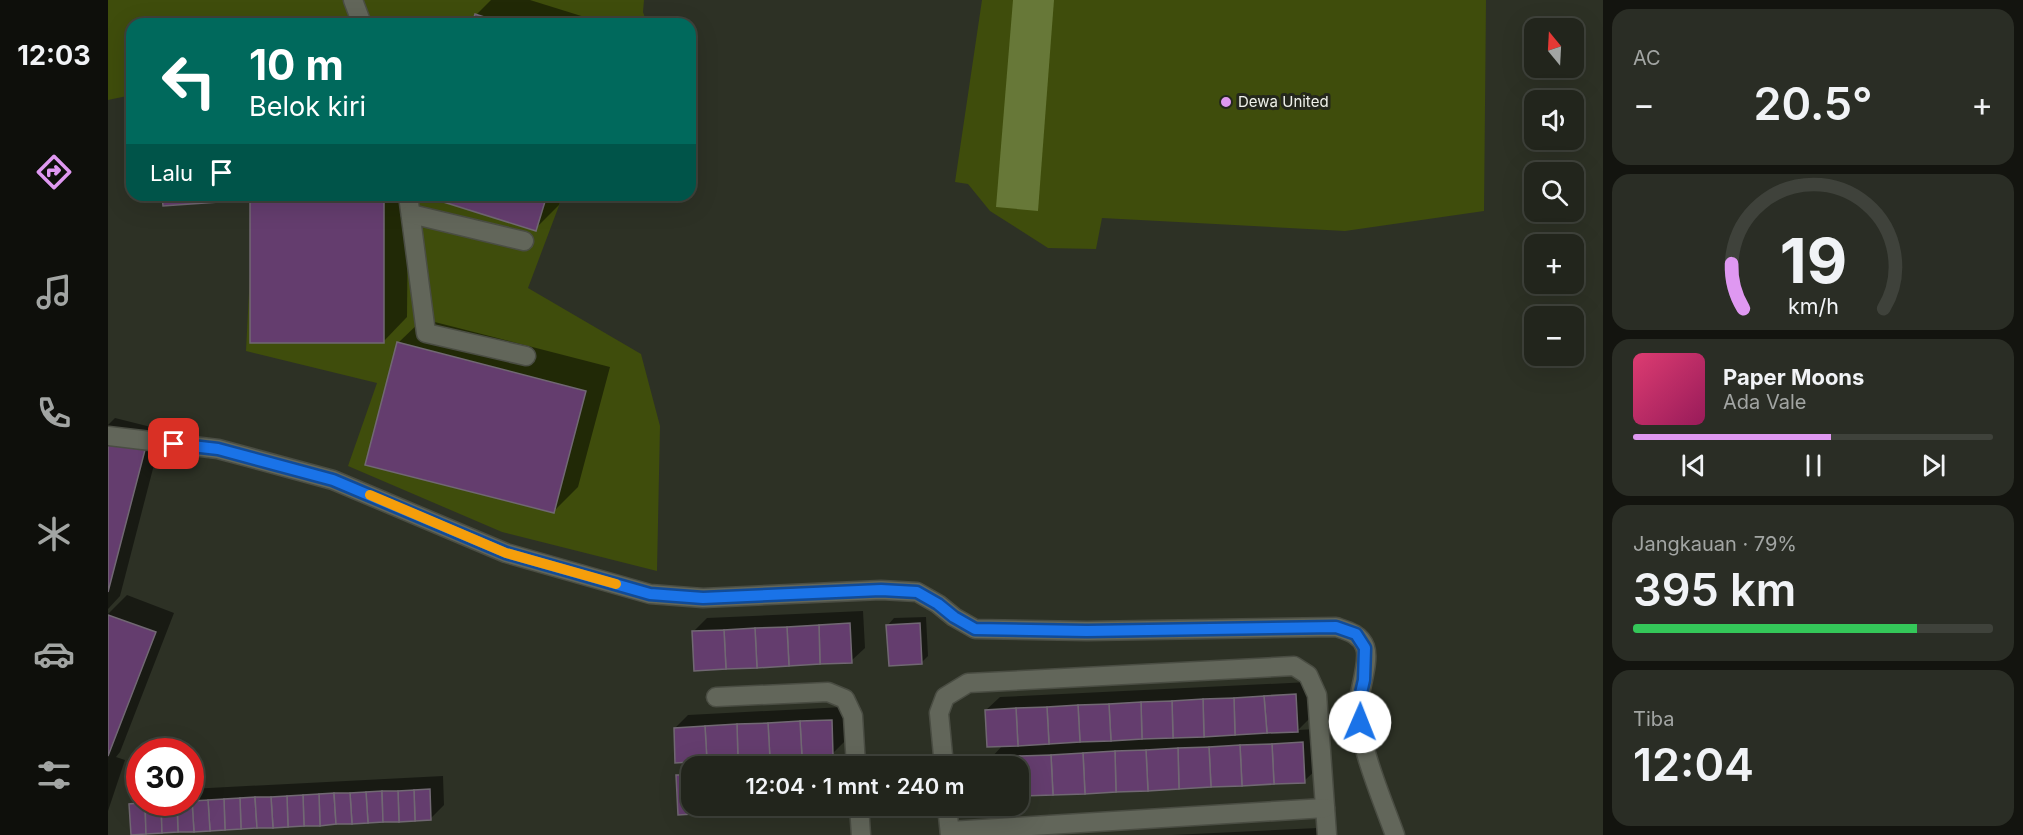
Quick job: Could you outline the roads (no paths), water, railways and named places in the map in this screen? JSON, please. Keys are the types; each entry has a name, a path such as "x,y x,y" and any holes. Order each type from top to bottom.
{"street":[{"path":"353,0 360,18"},
{"path":"409,201 426,333 526,356"},
{"path":"411,214 524,241"},
{"path":"108,436 218,449 333,480 506,553 650,594 703,598 881,590 917,592 975,629 1087,631 1336,627 1356,634 1365,648 1364,680 1358,706 1363,738 1395,835"},
{"path":"943,756 939,713 945,697 968,683 1294,666 1308,675 1317,695 1327,835"},
{"path":"716,697 828,692 845,699 853,716 855,756"},
{"path":"948,816 950,833 1325,808"},
{"path":"860,816 861,835"}],"place":[{"name":"Dewa United","path":"1226,102"}]}
